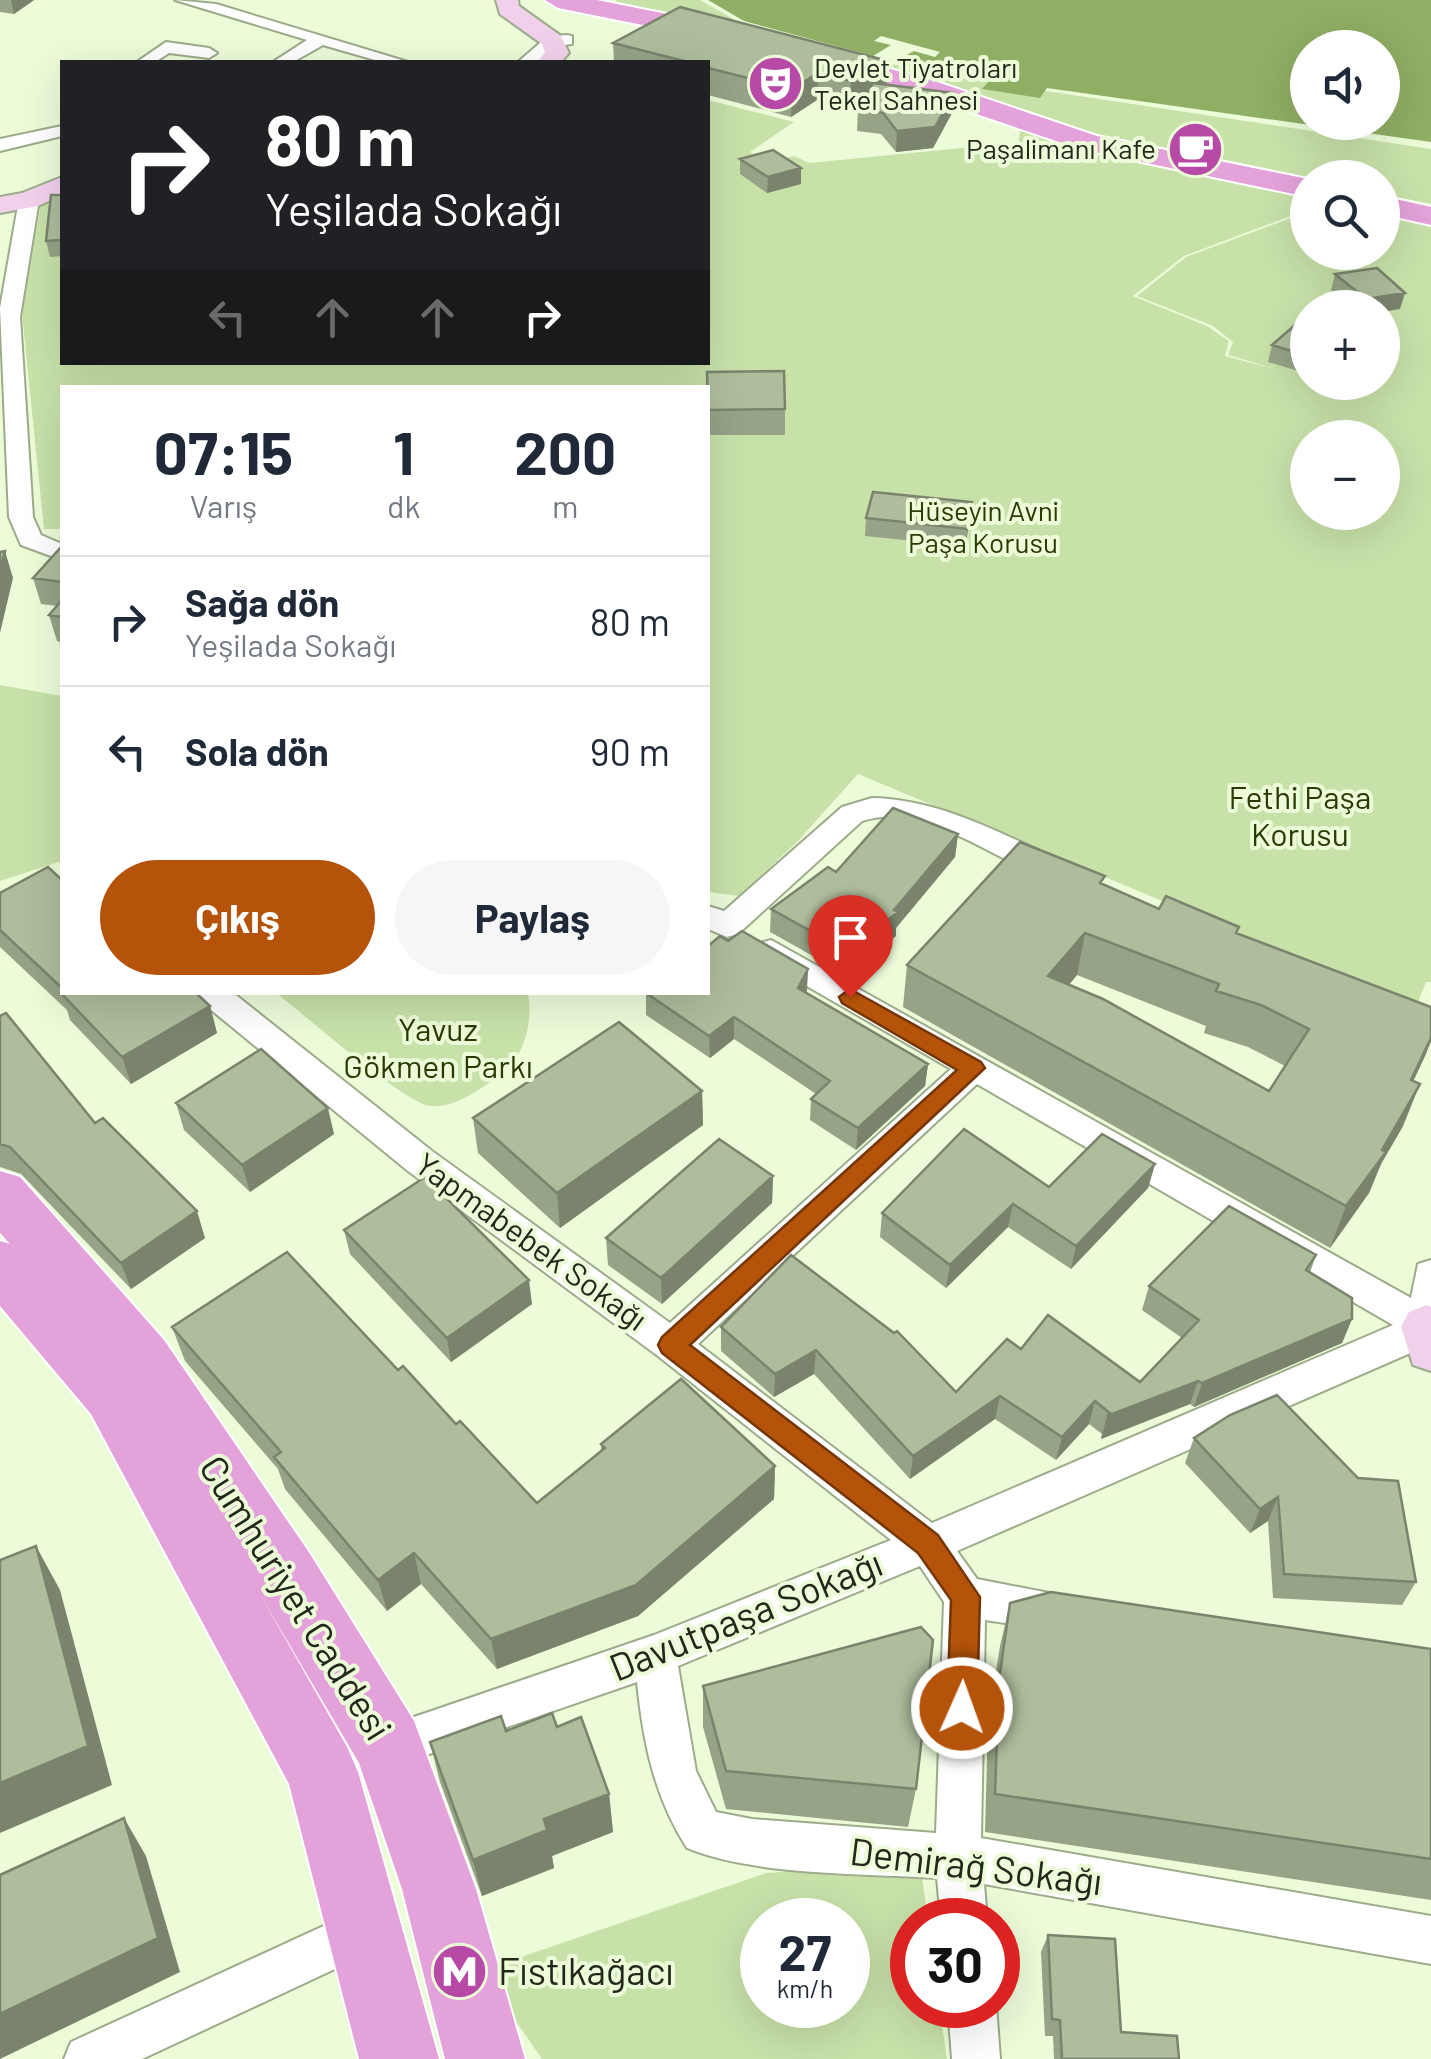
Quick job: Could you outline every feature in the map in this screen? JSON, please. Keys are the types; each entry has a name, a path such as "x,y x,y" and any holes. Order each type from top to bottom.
{"main road":[{"path":"558,0 748,39"},
{"path":"797,52 872,70 1090,143 1290,184"},
{"path":"1400,209 1431,216"},
{"name":"Cumhuriyet Caddesi","path":"0,1193 142,1358 286,1576 390,1746 439,1889 485,2059"},
{"name":"Cumhuriyet Caddesi","path":"0,1265 113,1394 322,1772 367,1930 398,2059"}],"street":[{"path":"183,0 288,26 320,40 392,60"},
{"path":"507,0 508,9 557,52"},
{"path":"527,0 526,12 557,52"},
{"path":"285,60 320,40"},
{"path":"148,60 166,47 209,53"},
{"path":"0,146 60,131"},
{"path":"0,205 29,200 60,186"},
{"path":"29,200 9,317 21,517 30,540"},
{"path":"0,541 30,540 60,552"},
{"path":"1074,878 917,812 872,806 852,814 717,921 1430,1335 1431,1275"},
{"name":"Yapmabebek Sokağı","path":"214,995 420,1161 671,1345 928,1544 966,1597"},
{"path":"671,1345 973,1068"},
{"name":"Davutpaşa Sokağı","path":"390,1746 656,1655 1430,1335"},
{"path":"962,1898 958,1857 966,1597 1082,1615"},
{"name":"Demirağ Sokağı","path":"656,1655 667,1730 686,1810 703,1832 752,1842 958,1857 1431,1940"},
{"path":"88,2059 367,1930"},
{"path":"974,2028 976,2059"}],"green space":[{"path":"700,0 744,25 927,73 1290,128 1290,140 1371,140 1431,149 1431,204 1400,198 1400,160 1290,160 1290,174 1104,136 876,66 614,3"},
{"name":"Hüseyin Avni Paşa Korusu","path":"710,101 794,122 750,152 766,162 794,156 809,163 972,147 1017,151 1021,125 1117,158 1290,192 1290,216 1184,256 1133,296 1207,326 1229,341 1225,356 1275,369 1228,355 1233,342 1213,326 1137,296 1186,257 1290,218 1290,270 1400,270 1400,216 1431,222 1431,982 1426,982 1416,1007 858,774 798,841 739,896 710,892 710,385 60,385 60,529 44,529 22,314 41,203 60,191 60,365 710,365"},
{"path":"0,685 60,696 60,862 0,881"},
{"name":"Yavuz Gökmen Parkı","path":"278,995 528,995 525,1038 516,1059 467,1096 431,1106 418,1102"},
{"path":"920,1863 925,1898 890,1898 890,2028 942,2028 947,2059 542,2059 515,2020 495,1966 766,1873"}],"shaded area":[{"path":"708,0 1431,0 1431,142 1400,138 1400,30 1290,30 1290,122 1047,88 1040,98 982,89 991,79 931,72 894,62 914,51 935,57 940,52 881,36 874,41 891,45 873,56 744,21"}],"building":[{"path":"680,7 888,61 851,81 818,73 792,89 710,68 710,60 680,60 613,43"},
{"path":"873,83 954,93 935,127 897,131 883,113 858,110"},
{"path":"773,150 801,168 768,177 740,159"},
{"path":"51,195 60,195 60,240 46,241"},
{"path":"1379,270 1405,293 1355,290 1335,274"},
{"path":"1290,329 1290,350 1272,345"},
{"path":"784,371 785,409 710,410 707,372"},
{"path":"873,492 972,502 967,529 866,518"},
{"path":"60,548 60,582 33,578"},
{"path":"60,602 60,617 49,615"},
{"path":"893,808 958,834 894,910 898,912 847,951 771,909 828,867 836,872"},
{"path":"1020,842 1105,876 1100,883 1159,909 1166,896 1239,927 1236,933 1431,1007 1431,1038 1411,1080 1420,1084 1382,1150 1386,1152 1346,1206 907,965","holes":["1085,933 1219,984 1216,991 1261,1005 1309,1029 1269,1091 1103,999 1048,976"]},
{"path":"48,867 60,878 60,986 0,930 0,893"},
{"path":"742,931 808,969 798,988 928,1064 858,1128 811,1099 830,1081 734,1017 709,1036 649,995 710,995 710,944 720,936 728,941"},
{"path":"63,995 198,995 210,1006 122,1057"},
{"path":"6,1013 95,1123 103,1118 197,1211 121,1263 10,1147 0,1144 0,1016"},
{"path":"619,1022 702,1091 557,1193 473,1118"},
{"path":"261,1049 328,1108 242,1165 176,1103"},
{"path":"964,1129 1049,1187 1102,1134 1155,1164 1076,1246 1013,1204 950,1265 882,1213"},
{"path":"719,1139 773,1176 661,1278 606,1238"},
{"path":"425,1177 529,1280 447,1338 344,1230"},
{"path":"1229,1206 1316,1255 1306,1270 1352,1298 1352,1319 1202,1383 1198,1381 1107,1416 1110,1413 1095,1401 1062,1437 1000,1396 913,1456 816,1350 775,1374 721,1327 791,1255 894,1333 897,1331 956,1392 1007,1339 1021,1349 1048,1315 1140,1382 1199,1320 1149,1286"},
{"path":"287,1252 398,1370 403,1366 537,1503 681,1379 775,1466 636,1585 491,1639 414,1553 378,1580 274,1457 281,1452 172,1327"},
{"path":"1277,1395 1358,1478 1398,1481 1416,1582 1284,1574 1278,1497 1260,1509 1194,1438 1230,1415"},
{"path":"36,1546 88,1746 0,1783 0,1560"},
{"path":"1051,1592 1431,1649 1431,1859 995,1794 999,1680 1010,1603"},
{"path":"921,1627 933,1640 916,1789 726,1771 703,1686"},
{"path":"552,1713 557,1727 581,1717 609,1794 544,1819 547,1830 473,1860 430,1742 501,1716 506,1731"},
{"path":"124,1818 158,1938 0,2014 0,1875"},
{"path":"1048,1935 1115,1939 1121,2032 1177,2036 1179,2059 1062,2059 1060,2020 1052,2019"}],"place":[{"name":"Devlet Tiyatroları Tekel Sahnesi","path":"775,84"},
{"name":"Paşalimanı Kafe","path":"1195,149"},
{"name":"Fıstıkağacı","path":"459,1972"}],"route":[{"path":"850,997 973,1068 671,1345 928,1544 966,1597 962,1708"}],"park label":[{"name":"Fethi Paşa Korusu","path":"1300,816"}]}
